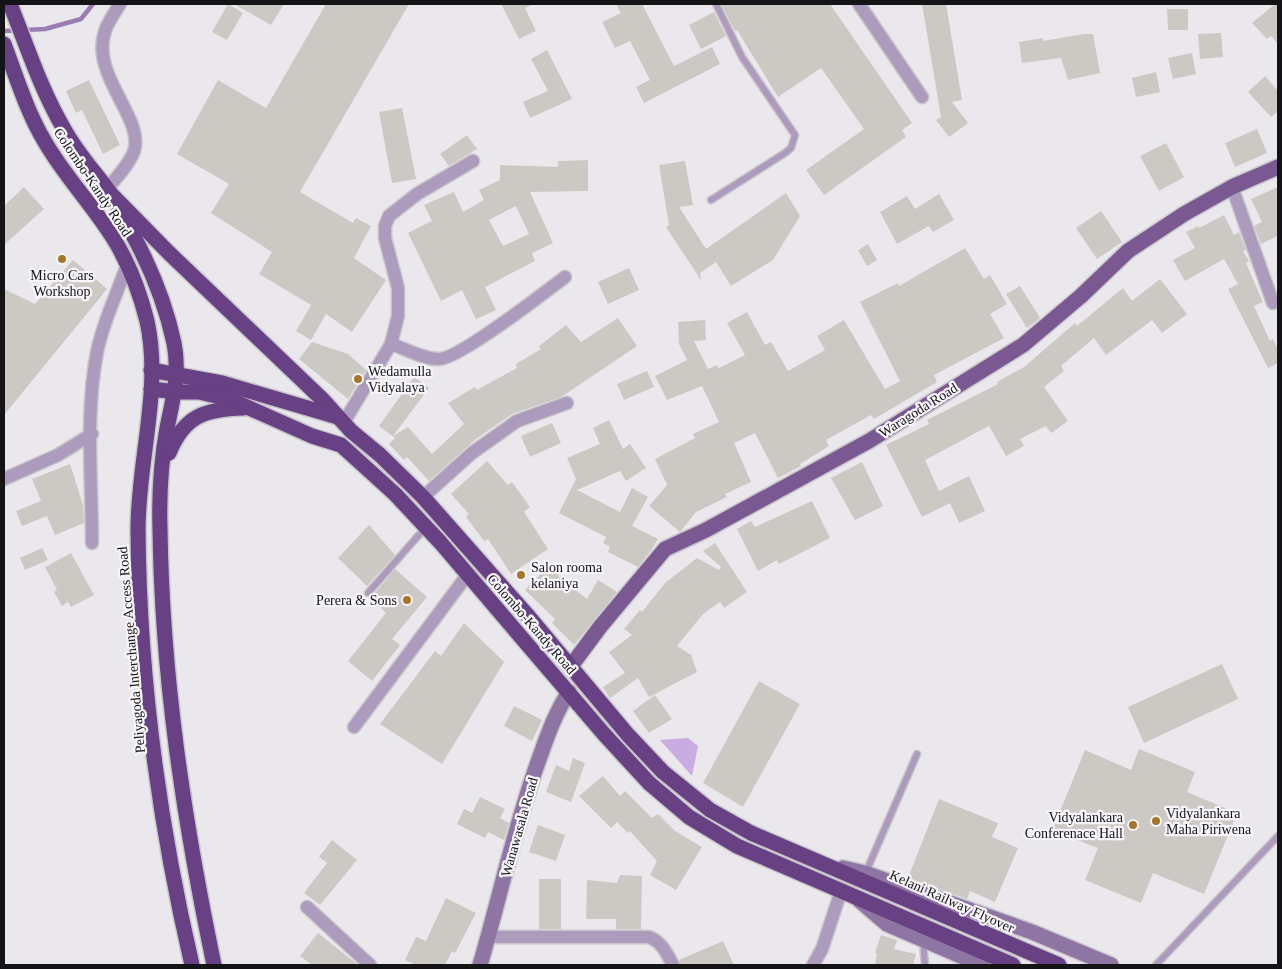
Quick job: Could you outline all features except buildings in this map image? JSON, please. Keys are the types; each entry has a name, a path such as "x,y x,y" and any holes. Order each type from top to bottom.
{"highway":[{"name":"Colombo-Kandy Road","path":"10,4 62,128 86,164 110,193 149,263 161,294 174,345 176,392"},
{"name":"Colombo-Kandy Road","path":"6,49 44,141 114,240 138,286 147,324 151,389 199,392 252,408 312,436 341,445 395,494 426,527 628,761 656,789 689,817 737,846 856,898 927,935"},
{"path":"110,193 341,419"},
{"name":"Colombo-Kandy Road","path":"151,370 251,390 341,419 422,497 649,757 696,799 751,833 832,866"},
{"name":"Peliyagoda Interchange Access Road","path":"151,389 142,458 138,526 143,631 150,713 167,835 192,965"},
{"path":"176,392 167,429 162,471 161,574 163,632 183,806 214,965"},
{"path":"162,471 175,437 183,426 206,412 252,408"},
{"path":"569,692 571,666"},
{"name":"Kelani Railway Flyover","path":"832,866 1059,965"},
{"path":"927,935 1013,965"}],"main road":[{"name":"Waragoda Road","path":"571,666 616,607 665,549 706,530 869,441 1023,345 1081,296 1128,251 1184,214 1232,187 1278,167"}],"street":[{"path":"110,193 134,151 135,137 126,111 110,81 102,49 105,31 120,4"},
{"path":"859,4 922,97"},
{"path":"341,419 391,344 398,316 398,288 386,238 385,226 389,216 418,194 473,161"},
{"path":"1232,187 1273,303"},
{"path":"92,543 92,398 98,352 109,312 127,265"},
{"path":"391,344 427,357 441,359 455,353 526,307 565,278"},
{"path":"422,497 472,453 517,422 567,403"},
{"path":"4,479 58,455 92,434"},
{"path":"354,727 468,574"},
{"name":"Wanawasala Road","path":"480,965 524,798 552,720 569,692"},
{"path":"832,866 865,873 1032,932 1111,965"},
{"path":"813,965 822,949 841,891"},
{"path":"307,907 370,965"},
{"path":"927,935 982,965"},
{"path":"488,937 649,937 656,940 662,946 673,965"}],"lane":[{"path":"711,200 785,153 791,148 795,135 742,57 716,4"},
{"path":"368,593 426,527"},
{"path":"865,873 917,754"},
{"path":"1156,965 1278,836"},
{"path":"925,965 927,935"}],"shaded area":[{"path":"688,738 698,746 692,776 660,740"}],"waterway":[{"path":"4,31 45,29 81,19 93,4"}],"place":[{"name":"Micro Cars Workshop","path":"62,259"},
{"name":"Wedamulla Vidyalaya","path":"358,379"},
{"name":"Salon rooma kelaniya","path":"521,575"},
{"name":"Perera & Sons","path":"407,600"},
{"name":"Vidyalankara Maha Piriwena","path":"1156,821"},
{"name":"Vidyalankara Conferenace Hall","path":"1133,825"}]}
